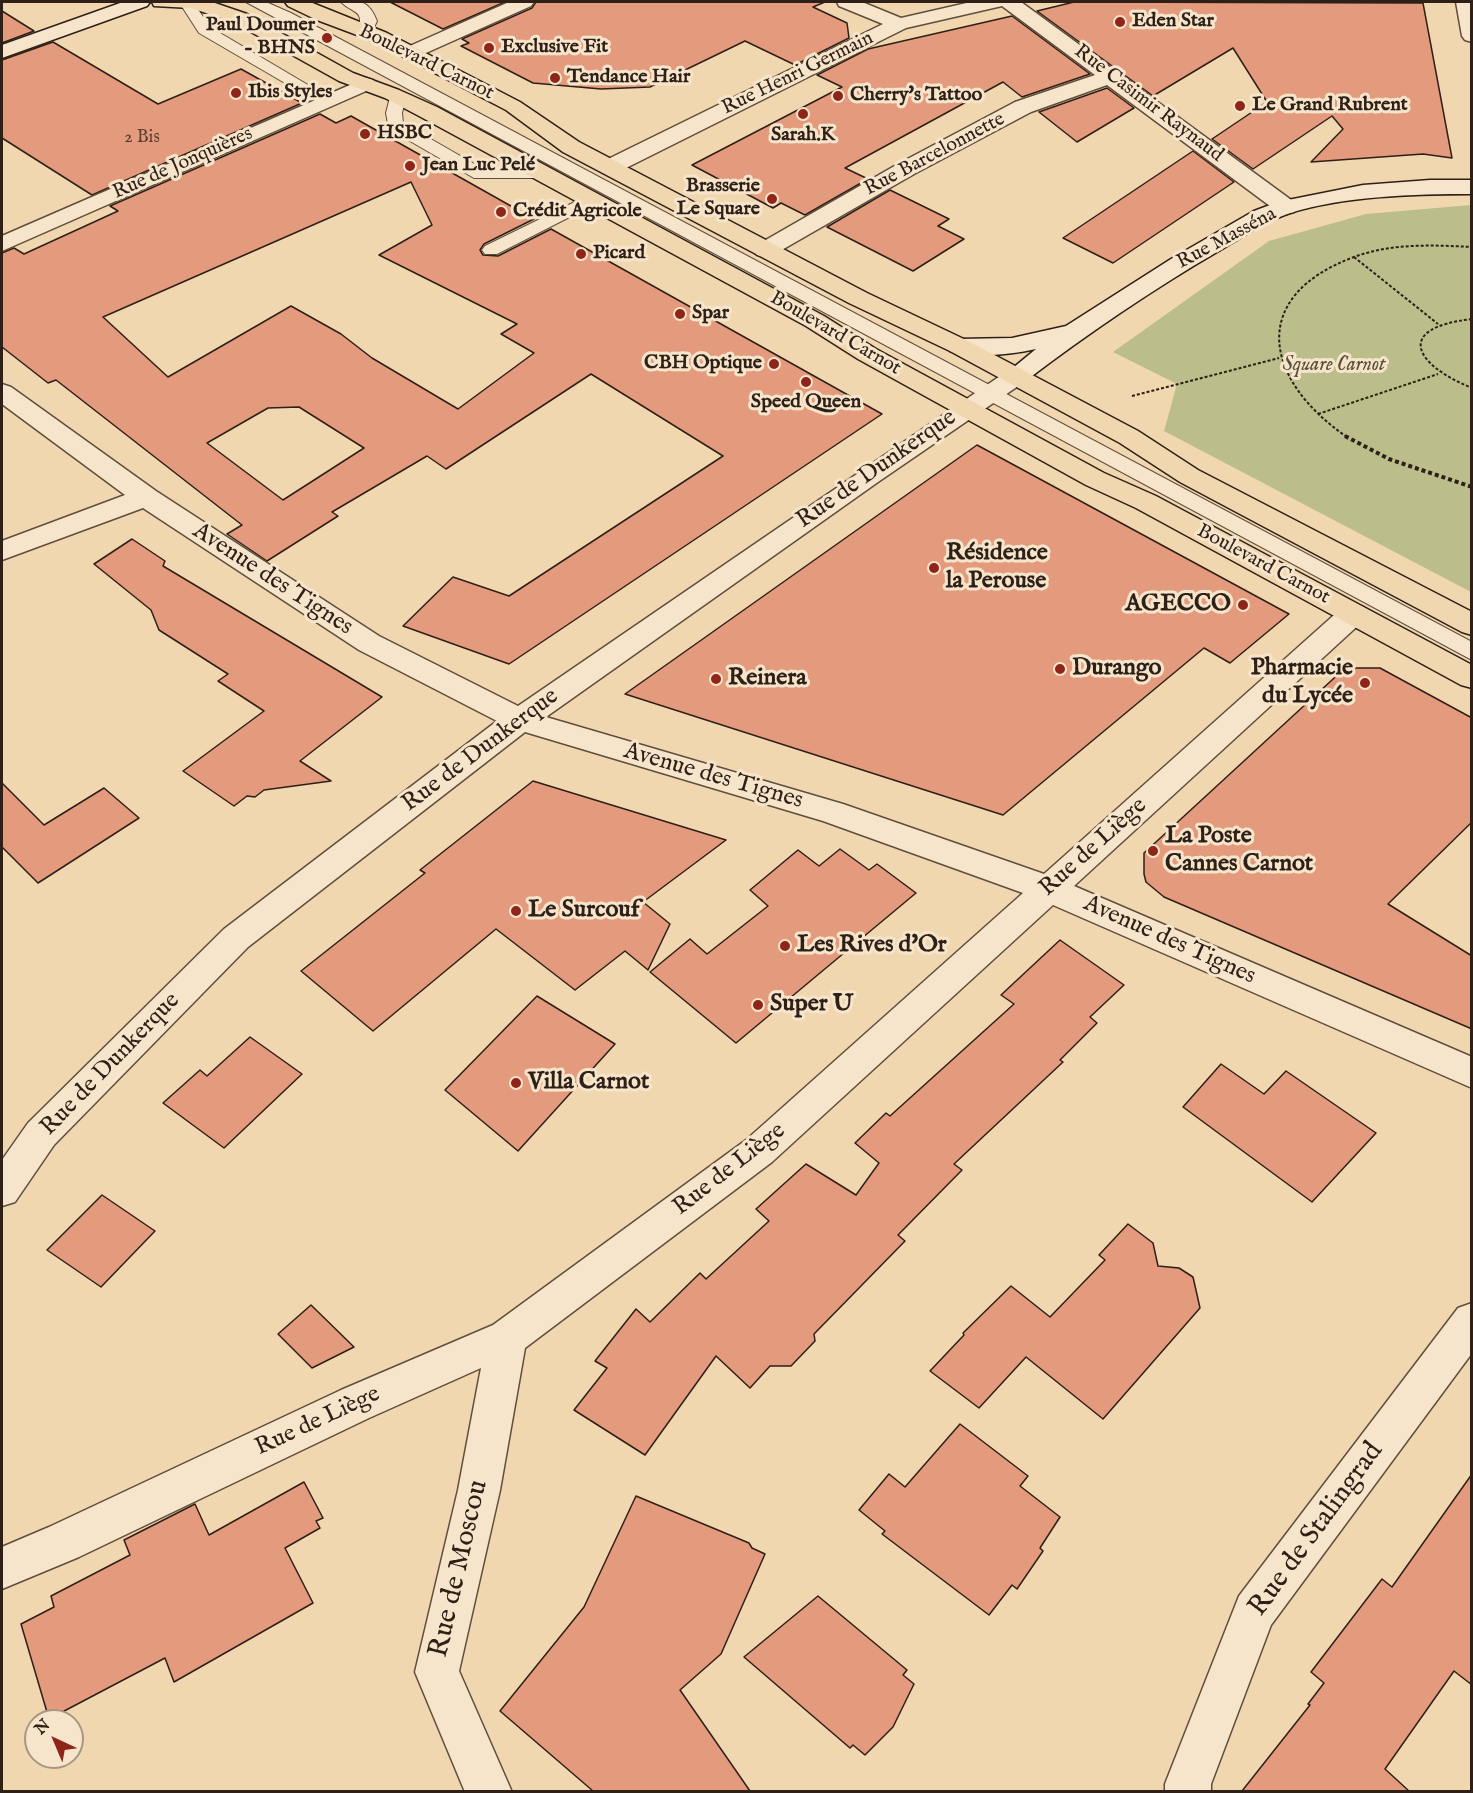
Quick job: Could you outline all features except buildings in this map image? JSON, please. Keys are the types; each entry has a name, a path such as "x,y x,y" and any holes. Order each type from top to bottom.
{"main road":[{"name":"Boulevard Carnot","path":"161,2 194,3 240,18 338,72 398,97 815,321 867,354 979,400 1095,479 1146,502 1472,678"},
{"name":"Boulevard Carnot","path":"295,2 366,32 513,106 554,136 610,167 858,298 959,346 1129,437 1189,476 1472,625"}],"street":[{"path":"2,52 140,2"},
{"path":"410,53 525,2"},
{"path":"846,2 899,24"},
{"name":"Rue Henri Germain","path":"610,167 899,24 994,2"},
{"name":"Rue Casimir Raynaud","path":"1010,2 1287,207"},
{"path":"1465,2 1472,36"},
{"name":"Rue Barcelonnette","path":"765,249 906,169 1023,107 1112,76"},
{"name":"Rue de Jonquières","path":"2,244 366,84"},
{"name":"Rue Masséna","path":"1015,377 1085,324 1234,230 1262,216 1287,207 1363,192 1430,187 1472,187"},
{"path":"959,346 993,348 1019,346 1052,338 1085,324"},
{"name":"Rue de Dunkerque","path":"2,1190 41,1134 236,938 520,720 1015,377"},
{"name":"Avenue des Tignes","path":"2,392 146,496 369,643 520,720 832,812 1048,889 1472,1073"},
{"path":"2,551 146,496"},
{"name":"Rue de Liège","path":"2,1568 64,1542 355,1404 507,1338 759,1151 1353,614"},
{"path":"2,1152 41,1134"},
{"name":"Rue de Stalingrad","path":"1188,1791 1188,1784 1254,1611 1472,1321"},
{"name":"Rue de Moscou","path":"489,1791 437,1672 479,1490 507,1338"}],"lane":[{"path":"254,2 296,21 979,400 1472,652"},
{"path":"349,2 364,9 369,21 366,32"},
{"path":"194,3 204,30 327,101"},
{"path":"398,97 394,113 395,125 480,174 541,172"},
{"path":"491,250 591,200"}],"path":[{"path":"1472,247 1441,245 1395,248 1354,257 1317,274 1291,297 1277,326 1279,358 1293,386 1317,414 1359,445 1380,455 1412,470 1472,487"},
{"path":"1354,257 1438,324"},
{"path":"1472,319 1438,324 1420,341 1421,352 1426,363 1438,374 1454,383 1472,388"},
{"path":"1132,396 1279,358"},
{"path":"1317,414 1438,374"}],"green space":[{"name":"Square Carnot","path":"1472,205 1471,592 1164,431 1177,384 1113,352 1269,241 1366,214"}],"place":[{"name":"Eden Star","path":"1120,22"},
{"name":"Paul Doumer - BHNS","path":"327,38"},
{"name":"Exclusive Fit","path":"489,48"},
{"name":"Tendance Hair","path":"555,78"},
{"name":"Ibis Styles","path":"236,93"},
{"name":"Cherry's Tattoo","path":"838,96"},
{"name":"Le Grand Rubrent","path":"1240,106"},
{"name":"Sarah.K","path":"803,114"},
{"name":"HSBC","path":"365,134"},
{"name":"Jean Luc Pelé","path":"410,166"},
{"name":"Brasserie Le Square","path":"772,199"},
{"name":"Crédit Agricole","path":"501,212"},
{"name":"Picard","path":"581,254"},
{"name":"Spar","path":"680,314"},
{"name":"CBH Optique","path":"774,364"},
{"name":"Speed Queen","path":"806,382"},
{"name":"Résidence la Perouse","path":"934,568"},
{"name":"AGECCO","path":"1243,605"},
{"name":"Durango","path":"1060,669"},
{"name":"Reinera","path":"716,679"},
{"name":"Pharmacie du Lycée","path":"1365,683"},
{"name":"La Poste Cannes Carnot","path":"1153,851"},
{"name":"Le Surcouf","path":"516,911"},
{"name":"Les Rives d'Or","path":"785,946"},
{"name":"Super U","path":"758,1005"},
{"name":"Villa Carnot","path":"516,1083"}]}
